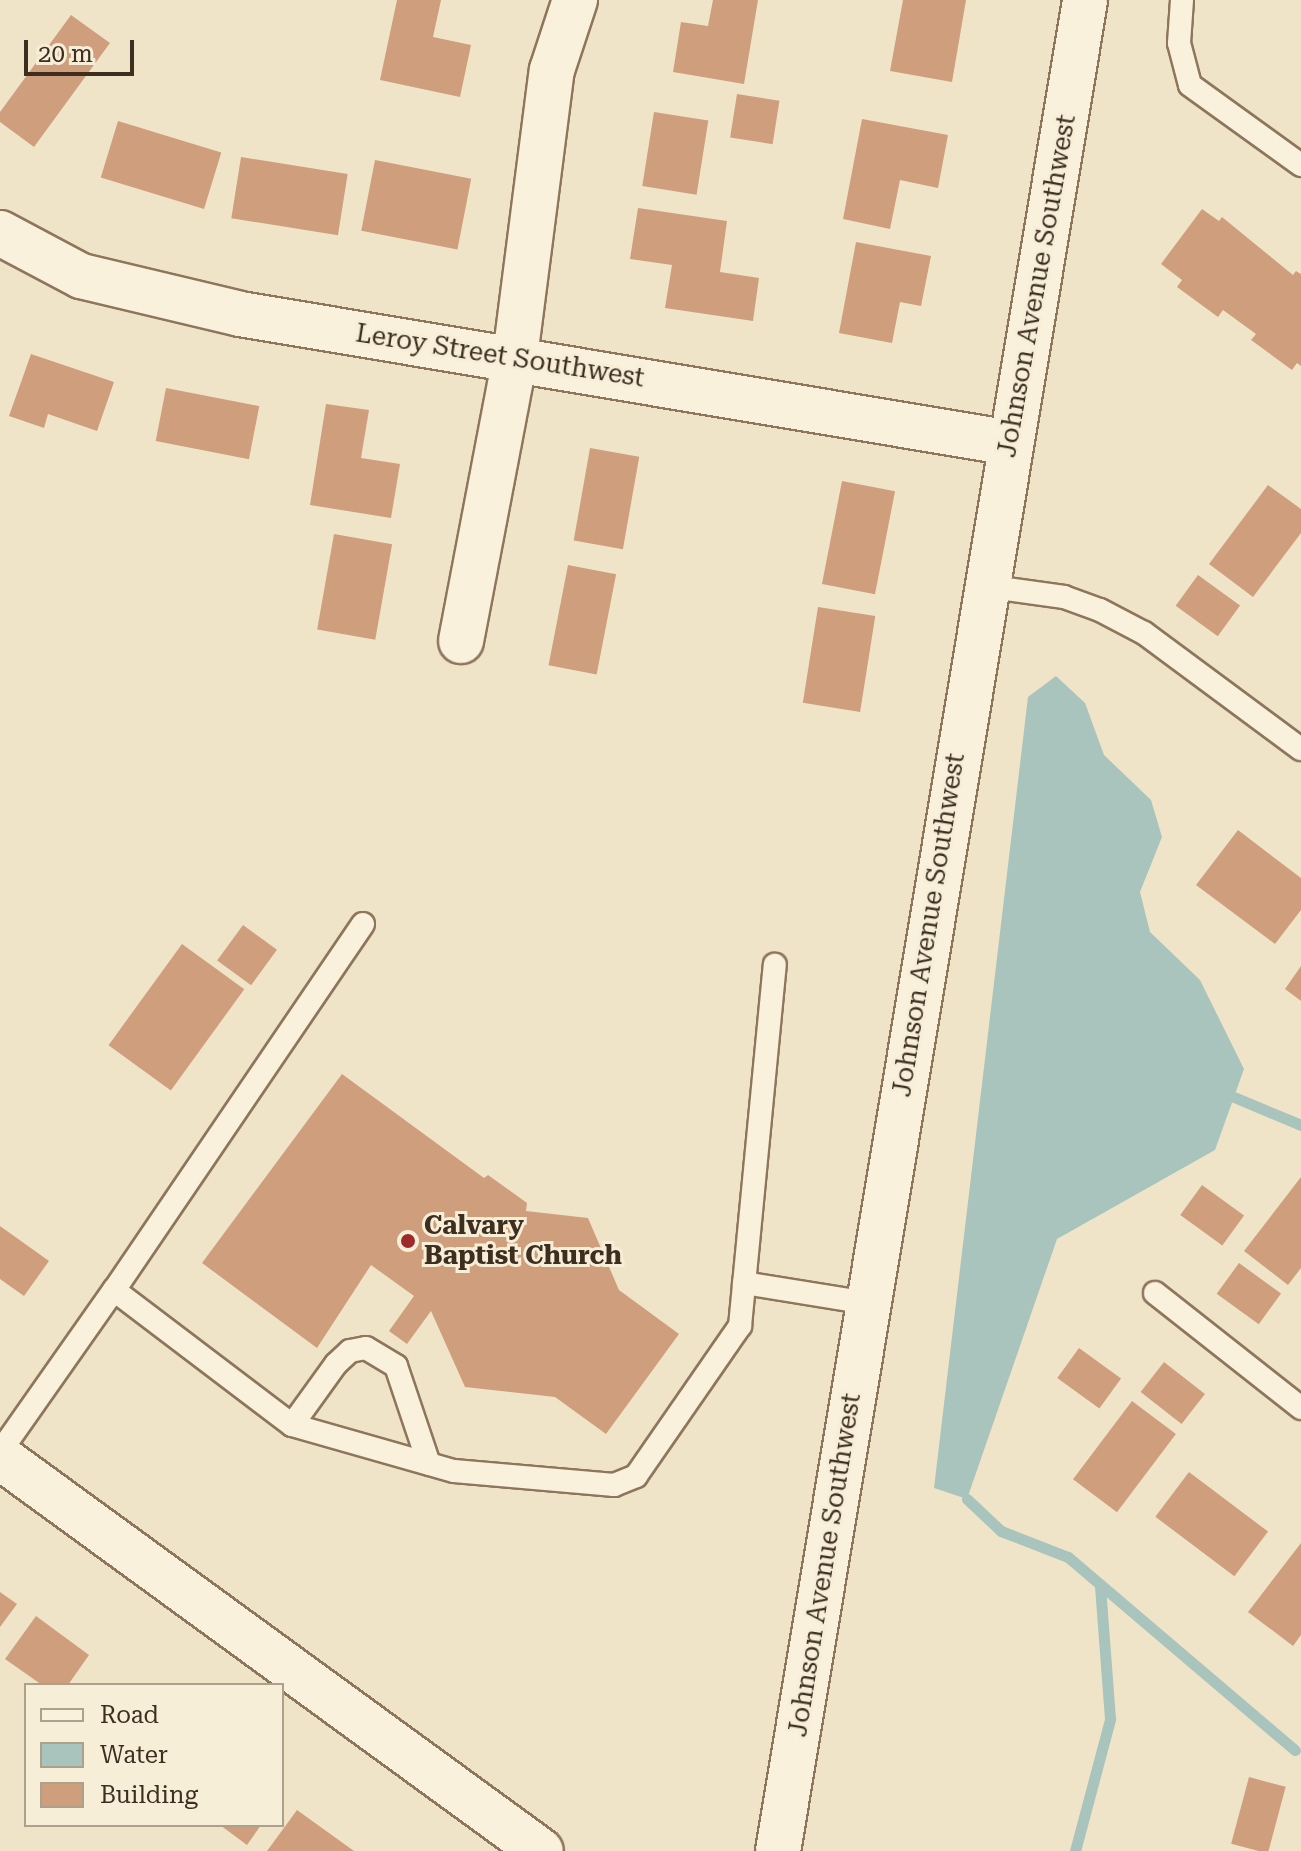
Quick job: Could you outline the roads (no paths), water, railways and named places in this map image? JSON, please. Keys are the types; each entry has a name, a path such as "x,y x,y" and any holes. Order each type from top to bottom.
{"street":[{"path":"461,641 515,357 552,70 575,0"},
{"name":"Johnson Avenue Southwest","path":"778,1851 985,586 1085,0"},
{"name":"Leroy Street Southwest","path":"0,233 81,276 240,314 515,357 1011,443"},
{"path":"0,1455 541,1851"}],"lane":[{"path":"1182,0 1179,43 1190,85 1301,165"},
{"path":"985,586 1064,597 1100,610 1144,633 1301,749"},
{"path":"0,1455 363,924"},
{"path":"114,1290 292,1425 454,1471 614,1485 636,1476 740,1326 775,965"},
{"path":"744,1283 868,1303"},
{"path":"1155,1293 1301,1408"},
{"path":"292,1425 336,1364 350,1351 366,1348 396,1366 429,1464"}],"water":[{"path":"1056,676 1085,703 1104,755 1151,800 1162,837 1140,892 1150,932 1200,980 1244,1069 1215,1150 1057,1239 967,1499 934,1488 1028,697"}],"waterway":[{"path":"1234,1097 1301,1125"},
{"path":"967,1499 1001,1531 1068,1557 1295,1750"},
{"path":"1075,1851 1110,1719 1100,1585"}],"place":[{"name":"Calvary Baptist Church","path":"408,1241"}]}
